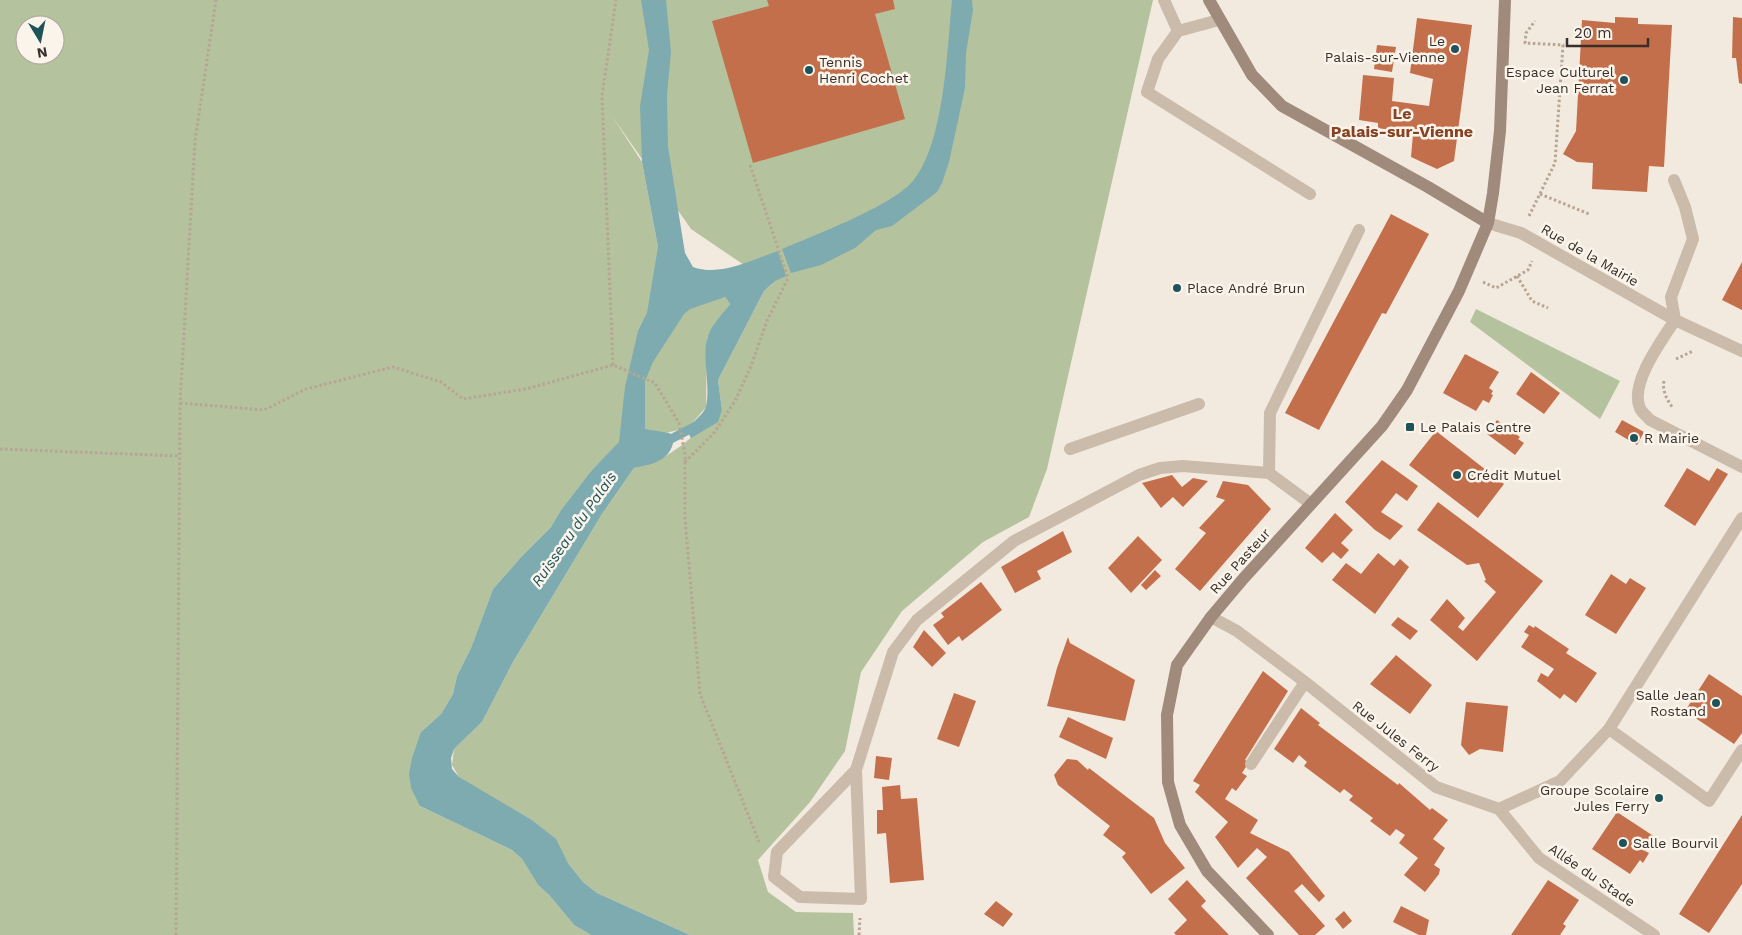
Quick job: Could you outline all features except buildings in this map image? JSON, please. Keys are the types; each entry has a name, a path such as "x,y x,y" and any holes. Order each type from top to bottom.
{"main road":[{"path":"1209,0 1252,75 1282,106 1428,187 1488,223"},
{"name":"Rue Pasteur","path":"1268,935 1207,871 1180,825 1168,782 1167,715 1177,665 1211,617 1382,426 1407,390 1466,275 1488,223 1500,131 1505,0"}],"street":[{"path":"1164,0 1178,31"},
{"path":"1219,20 1178,31 1158,59 1147,92 1310,194"},
{"path":"1674,180 1685,206 1693,239 1671,297 1674,320 1650,360 1637,389 1640,408 1650,420 1742,467"},
{"name":"Rue de la Mairie","path":"1488,223 1521,233 1674,320 1742,351"},
{"path":"1269,473 1270,412 1359,230"},
{"path":"1070,449 1199,404"},
{"path":"856,770 778,852 774,878 800,897 861,899 856,770 893,652 917,620 1014,541 1138,475 1160,468 1182,466 1269,473 1311,504"},
{"path":"1499,810 1560,781 1609,729 1742,518"},
{"name":"Rue Jules Ferry","path":"1211,617 1236,631 1305,682 1436,787 1499,810"},
{"path":"1251,764 1305,682"},
{"path":"1609,729 1709,801 1742,750"},
{"name":"Allée du Stade","path":"1499,810 1539,858 1654,935"}],"path":[{"path":"176,935 180,403 195,141 216,0"},
{"path":"613,365 602,96 616,0"},
{"path":"1466,275 1496,288 1528,270 1532,260 1521,233 1555,163 1563,45 1525,43 1526,33 1535,21"},
{"path":"685,462 714,432 736,399 751,366 767,322 788,278 750,165"},
{"path":"1540,194 1588,214"},
{"path":"1517,276 1532,301 1548,308"},
{"path":"1678,357 1692,351"},
{"path":"180,403 264,410 306,389 393,367 441,382 463,398 526,389 613,365 655,383 679,423 685,454 685,518 700,694 760,847"},
{"path":"1663,386 1666,398"},
{"path":"0,449 179,456"}],"green space":[{"path":"0,0 1153,0 1047,469 1029,517 983,542 902,611 861,672 845,751 810,802 758,860 768,892 796,912 853,913 854,935 690,935 597,893 583,882 568,863 555,839 532,820 459,777 452,765 454,749 482,722 513,662 602,514 634,468 671,453 722,410 718,380 764,291 772,284 691,229 612,116 642,162 658,247 725,297 730,304 707,338 706,407 688,428 619,443 591,471 561,510 551,527 493,589 471,648 457,676 453,694 441,714 421,732 420,806 512,850 522,859 538,885 550,896 574,925 591,935 0,935"},
{"path":"1476,309 1620,381 1600,419 1470,322"}],"water":[{"name":"Ruisseau du Palais","path":"641,0 666,0 671,52 667,95 668,147 685,253 693,267 714,270 736,266 778,251 786,276 775,281 764,291 718,380 722,410 718,422 691,438 689,429 706,406 705,353 708,336 715,323 730,304 725,297 690,309 684,314 653,362 645,381 645,429 669,433 674,436 670,451 666,456 649,465 634,468 602,514 513,662 482,722 454,749 451,758 452,769 459,777 532,820 556,839 568,863 583,882 597,893 690,935 591,935 574,925 550,896 538,885 522,859 512,850 420,806 411,788 409,774 412,758 421,732 441,714 453,694 457,676 471,648 493,589 551,527 561,510 591,471 619,442 625,387 638,331 647,313 658,247 642,162 640,106 649,50"},
{"path":"952,0 972,0 973,10 966,53 965,88 949,162 937,192 892,226 876,230 855,248 821,265 791,273 782,249 852,219 888,200 903,191 913,181 924,164 932,143 943,94"}],"waterway":[{"path":"663,443 698,425"}],"place":[{"name":"Le Palais-sur-Vienne","path":"1455,49"},
{"name":"Tennis Henri Cochet","path":"809,70"},
{"name":"Espace Culturel Jean Ferrat","path":"1624,80"},
{"name":"Place André Brun","path":"1177,288"},
{"name":"Le Palais Centre","path":"1410,427"},
{"name":"R Mairie","path":"1634,438"},
{"name":"Crédit Mutuel","path":"1457,475"},
{"name":"Salle Jean Rostand","path":"1716,703"},
{"name":"Groupe Scolaire Jules Ferry","path":"1659,798"},
{"name":"Salle Bourvil","path":"1623,843"}],"district":[{"name":"Le Palais-sur-Vienne","path":"1402,122"}]}
